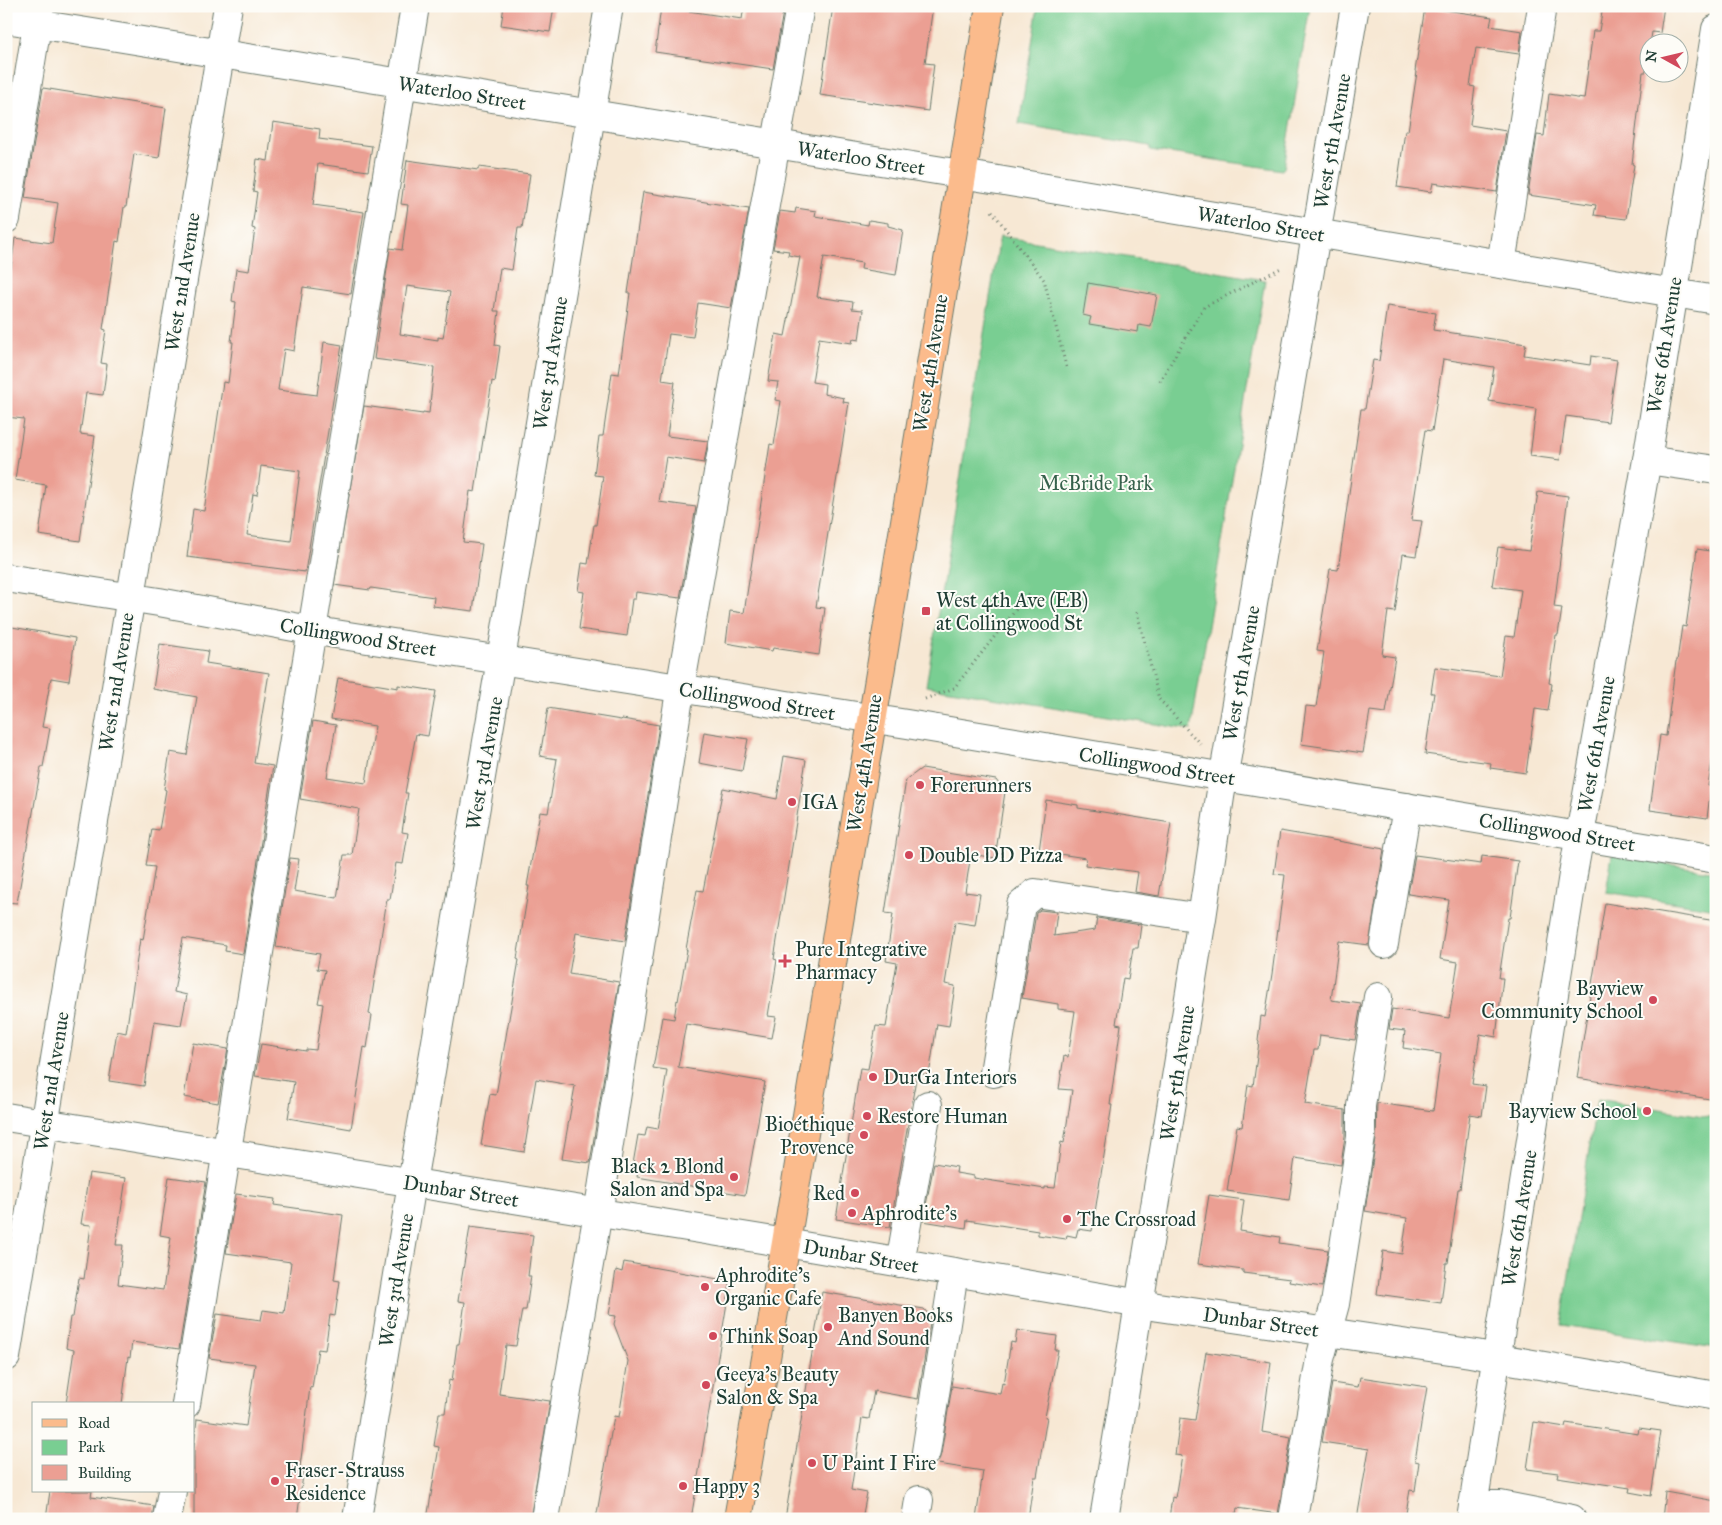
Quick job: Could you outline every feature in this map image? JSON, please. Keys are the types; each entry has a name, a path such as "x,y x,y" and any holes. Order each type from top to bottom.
{"main road":[{"name":"West 4th Avenue","path":"738,1519 786,1243 990,6"}],"street":[{"name":"West 2nd Avenue","path":"6,1357 228,6"},
{"path":"186,1402 310,630 416,6"},
{"name":"West 3rd Avenue","path":"357,1519 609,6"},
{"path":"545,1519 598,1213 680,689 800,6"},
{"name":"West 5th Avenue","path":"1104,1519 1224,777 1355,6"},
{"path":"1500,264 1542,6"},
{"name":"Waterloo Street","path":"6,19 39,15 220,53 1716,300"},
{"path":"6,219 39,15"},
{"name":"West 6th Avenue","path":"1472,1512 1580,836 1647,460 1673,293 1710,102 1716,29"},
{"path":"1647,460 1716,470"},
{"name":"Collingwood Street","path":"6,578 310,630 872,718 1716,859"},
{"path":"1384,944 1407,807"},
{"path":"994,1073 1021,905 1035,893 1202,918"},
{"path":"1293,1519 1320,1359 1335,1304 1361,1137 1361,1106 1378,997"},
{"path":"900,1263 928,1105"},
{"name":"Dunbar Street","path":"6,1117 786,1243 1140,1304 1496,1358 1716,1396"},
{"path":"926,1452 954,1272"},
{"path":"167,1519 172,1492"},
{"path":"1472,1512 1500,1505 1572,1519"}],"path":[{"path":"992,211 1044,280 1067,370"},
{"path":"1160,381 1204,307 1291,263"},
{"path":"919,702 954,688 1029,593"},
{"path":"1137,612 1160,699 1204,748"}],"green space":[{"path":"1038,6 1310,6 1284,168 1282,170 1150,150 1150,146 1019,124"},
{"name":"McBride Park","path":"1000,236 1265,280 1191,730 926,686"},
{"path":"1612,855 1716,872 1716,909 1606,892"},
{"path":"1597,1099 1716,1118 1716,1348 1561,1325"}],"building":[{"path":"504,6 554,6 550,32 501,25"},
{"path":"744,6 783,12 773,69 655,52 661,7 742,19"},
{"path":"833,6 933,6 925,63 934,64 928,111 820,95"},
{"path":"1603,6 1664,6 1660,32 1640,32 1640,82 1642,82 1632,164 1634,165 1626,219 1594,215 1596,205 1528,195 1537,135 1544,136 1549,94 1584,99 1593,31 1599,31"},
{"path":"1425,7 1492,17 1490,26 1522,31 1519,54 1476,48 1470,86 1475,87 1470,125 1506,131 1497,192 1433,183 1431,192 1397,187 1405,131 1408,131"},
{"path":"43,88 166,108 159,158 134,154 119,242 116,241 103,329 106,330 101,363 107,364 103,395 86,393 80,434 95,436 80,541 39,535 46,485 15,480 24,419 6,417 6,285 9,267 11,268 15,238 52,243 58,203 25,198"},
{"path":"273,122 320,129 319,139 372,146 368,171 318,164 313,205 364,212 351,294 303,287 294,351 284,349 278,390 317,395 324,342 342,345 305,572 187,557 193,509 204,511 223,382 228,383 236,302 232,301 236,269 249,271 255,229 252,228 257,192 253,191 257,159 268,161","holes":["261,466 300,471 291,541 247,535 253,494 257,495"]},
{"path":"407,160 478,170 479,167 530,174 522,228 518,228 512,270 500,268 494,311 499,311 495,345 500,346 495,382 492,381 475,492 470,491 463,542 482,544 473,611 433,606 434,597 334,585 364,406 423,414 423,412 429,413 434,367 374,359 390,248 402,250 408,205 401,204","holes":["407,286 450,292 443,338 438,337 438,340 400,334"]},
{"path":"643,192 749,209 731,308 698,303 693,337 669,334 662,380 675,382 667,436 708,441 704,463 666,457 659,502 696,507 680,598 636,592 635,599 632,599 627,636 579,629 584,592 578,591 582,563 588,564 594,525 596,525 603,476 594,475 599,436 603,436 612,373 619,374 630,293 628,293"},
{"path":"796,208 816,211 815,216 868,225 869,220 888,223 888,226 903,230 896,275 861,269 862,263 824,257 817,297 853,302 852,309 863,310 859,340 853,339 852,343 819,338 812,382 825,384 824,394 844,398 843,402 849,403 816,607 825,608 819,655 773,648 772,651 726,643 730,611 744,613 770,444 774,445 781,401 775,400 778,382 768,381 776,334 785,336 800,257 788,255 789,251 773,249 780,211 795,213"},
{"path":"1088,283 1157,295 1151,327 1139,325 1138,332 1089,324 1091,317 1083,315"},
{"path":"1387,306 1436,313 1433,330 1526,344 1524,355 1590,365 1591,356 1617,360 1608,422 1566,416 1560,460 1530,456 1536,409 1489,401 1494,367 1443,359 1432,431 1425,430 1411,520 1422,521 1416,556 1403,554 1395,612 1388,611 1382,655 1395,657 1386,713 1370,711 1363,753 1301,744 1306,706 1316,707 1324,652 1317,651 1330,569 1338,570 1361,409 1365,409 1373,360 1379,361"},
{"path":"1538,492 1568,496 1554,607 1562,608 1549,683 1552,684 1548,711 1535,709 1526,773 1490,768 1491,763 1425,754 1434,693 1431,693 1435,667 1500,676 1506,636 1514,637 1521,590 1492,586 1498,547 1529,551"},
{"path":"1697,549 1716,552 1716,738 1708,786 1711,786 1707,818 1650,810 1660,735 1666,736 1676,661 1682,626 1686,627"},
{"path":"12,627 75,638 69,681 51,678 42,727 50,728 43,767 41,767 17,903 6,902 6,664"},
{"path":"160,644 208,651 206,663 269,673 254,763 273,766 243,954 225,951 226,945 183,938 174,992 187,995 181,1025 154,1021 144,1086 109,1081 117,1031 126,1033 140,939 143,940 155,867 146,866 152,829 159,830 170,752 187,755 197,697 153,689"},
{"path":"338,678 398,688 398,685 436,691 428,736 416,734 405,793 408,793 402,832 408,833 403,864 396,863 390,899 387,899 369,1014 372,1015 367,1048 364,1047 351,1129 288,1118 294,1082 255,1076 261,1044 306,1051 306,1049 316,1050 323,1004 318,1003 325,970 317,969 320,954 276,947 290,858 299,859 294,891 337,898 344,855 352,855 359,809 300,799 313,721 336,725 327,777 366,783 375,726 331,719"},
{"path":"548,708 659,725 625,941 576,933 569,974 619,982 590,1163 562,1159 575,1086 536,1079 524,1152 481,1145 490,1094 496,1095 519,960 517,959 529,886 527,886 540,812 548,813 557,759 540,756"},
{"path":"704,732 748,739 742,771 699,763"},
{"path":"784,756 806,760 774,959 777,960 768,1016 776,1017 772,1038 686,1024 678,1067 765,1082 745,1195 637,1177 639,1165 633,1164 638,1135 645,1136 647,1127 658,1129 667,1070 653,1068 662,1017 674,1019 697,890 703,891 723,788 777,799"},
{"path":"922,768 996,780 1005,792 995,858 971,854 965,892 980,894 975,925 955,922 945,984 955,986 949,1026 937,1024 929,1075 917,1073 890,1227 836,1219 860,1068 868,1069 876,1026 886,1027 897,963 886,961 893,914 885,913 906,780"},
{"path":"1046,800 1078,805 1078,808 1171,823 1159,896 1135,892 1138,872 1085,865 1086,858 1039,851"},
{"path":"1280,831 1384,849 1369,945 1339,941 1331,1000 1361,1004 1355,1040 1320,1035 1318,1050 1314,1050 1305,1104 1345,1110 1345,1136 1341,1165 1295,1158 1289,1200 1227,1191 1237,1126 1242,1127 1248,1085 1253,1086 1261,1016 1265,1017 1272,974 1285,875 1274,874"},
{"path":"1415,855 1481,864 1482,856 1518,861 1499,978 1503,978 1496,1037 1480,1034 1472,1084 1486,1086 1482,1116 1470,1114 1441,1303 1377,1294 1383,1251 1402,1254 1407,1218 1365,1211 1376,1139 1377,1103 1433,1111 1441,1054 1403,1048 1405,1031 1389,1029 1392,1009 1449,1018 1458,962 1440,959 1449,900 1408,894"},
{"name":"Bayview Community School","path":"1605,903 1716,921 1716,1100 1577,1078"},
{"path":"1040,910 1057,912 1054,936 1095,930 1097,918 1141,925 1138,948 1133,948 1128,979 1123,978 1116,1024 1121,1025 1110,1105 1112,1105 1092,1231 1078,1229 1076,1237 1067,1235 1066,1239 1038,1235 1038,1231 967,1220 966,1228 923,1221 934,1163 957,1167 956,1173 974,1176 974,1178 1045,1189 1045,1187 1055,1188 1061,1142 1064,1143 1072,1090 1059,1089 1064,1056 1068,1057 1075,1011 1058,1009 1058,1004 1022,998 1036,913"},
{"path":"193,1043 228,1049 218,1103 184,1097"},
{"path":"89,1173 126,1178 116,1245 123,1245 118,1284 163,1290 171,1237 160,1235 169,1177 206,1182 179,1349 132,1342 130,1358 128,1357 122,1402 66,1402 74,1350 66,1348 70,1317 73,1317 79,1278 84,1279 91,1225 81,1224"},
{"path":"236,1194 275,1199 274,1205 343,1215 334,1280 340,1281 335,1316 330,1315 325,1350 318,1349 312,1388 310,1387 300,1467 304,1468 297,1519 194,1519 197,1419 246,1426 255,1364 209,1358 217,1314 261,1320 263,1310 284,1313 291,1262 226,1253"},
{"path":"1209,1195 1244,1200 1240,1231 1280,1237 1279,1243 1328,1250 1322,1287 1289,1282 1290,1279 1243,1273 1243,1270 1198,1264"},
{"path":"470,1227 533,1235 528,1276 531,1276 526,1310 522,1310 516,1346 506,1345 499,1394 550,1401 530,1519 427,1519 439,1447 434,1446 439,1413 445,1413 449,1380 452,1381 457,1344 459,1344 465,1302 458,1301"},
{"path":"624,1262 729,1281 729,1291 691,1519 596,1519 614,1416 619,1417 628,1361 614,1324 616,1316 609,1315 616,1270 622,1272"},
{"path":"822,1292 924,1309 931,1317 918,1399 874,1391 869,1419 862,1418 851,1490 867,1493 862,1519 785,1519"},
{"path":"1017,1330 1057,1336 1055,1350 1058,1350 1045,1417 1047,1417 1037,1477 1034,1477 1028,1519 976,1519 983,1471 938,1464 952,1386 1000,1394 1002,1383 1004,1384 1011,1342 1015,1343"},
{"path":"1206,1352 1271,1362 1262,1432 1291,1437 1278,1514 1237,1508 1235,1519 1169,1519 1172,1497 1175,1498 1182,1456 1175,1455 1180,1418 1195,1420"},
{"path":"1360,1377 1427,1387 1415,1461 1419,1462 1415,1491 1410,1490 1405,1519 1357,1519 1369,1449 1322,1442 1332,1383 1358,1387"},
{"path":"1534,1422 1565,1427 1566,1423 1638,1434 1639,1428 1661,1431 1651,1496 1629,1492 1630,1488 1557,1477 1558,1473 1527,1469"},
{"path":"50,1492 92,1492 91,1497 154,1506 152,1519 46,1519"},
{"path":"1665,1492 1716,1501 1716,1519 1662,1519"}],"place":[{"name":"West 4th Ave (EB) at Collingwood St","path":"926,611"},
{"name":"Forerunners","path":"920,785"},
{"name":"IGA","path":"792,802"},
{"name":"Double DD Pizza","path":"909,855"},
{"name":"Pure Integrative Pharmacy","path":"785,961"},
{"name":"Bayview Community School","path":"1653,1000"},
{"name":"DurGa Interiors","path":"873,1077"},
{"name":"Bayview School","path":"1647,1111"},
{"name":"Restore Human","path":"867,1116"},
{"name":"Bioéthique Provence","path":"864,1135"},
{"name":"Black 2 Blond Salon and Spa","path":"734,1177"},
{"name":"Red","path":"855,1193"},
{"name":"Aphrodite's","path":"852,1213"},
{"name":"The Crossroad","path":"1067,1219"},
{"name":"Aphrodite's Organic Cafe","path":"705,1287"},
{"name":"Banyen Books And Sound","path":"828,1327"},
{"name":"Think Soap","path":"713,1336"},
{"name":"Geeya's Beauty Salon & Spa","path":"706,1385"},
{"name":"U Paint I Fire","path":"812,1463"},
{"name":"Fraser-Strauss Residence","path":"275,1481"},
{"name":"Happy 3","path":"683,1486"}]}
